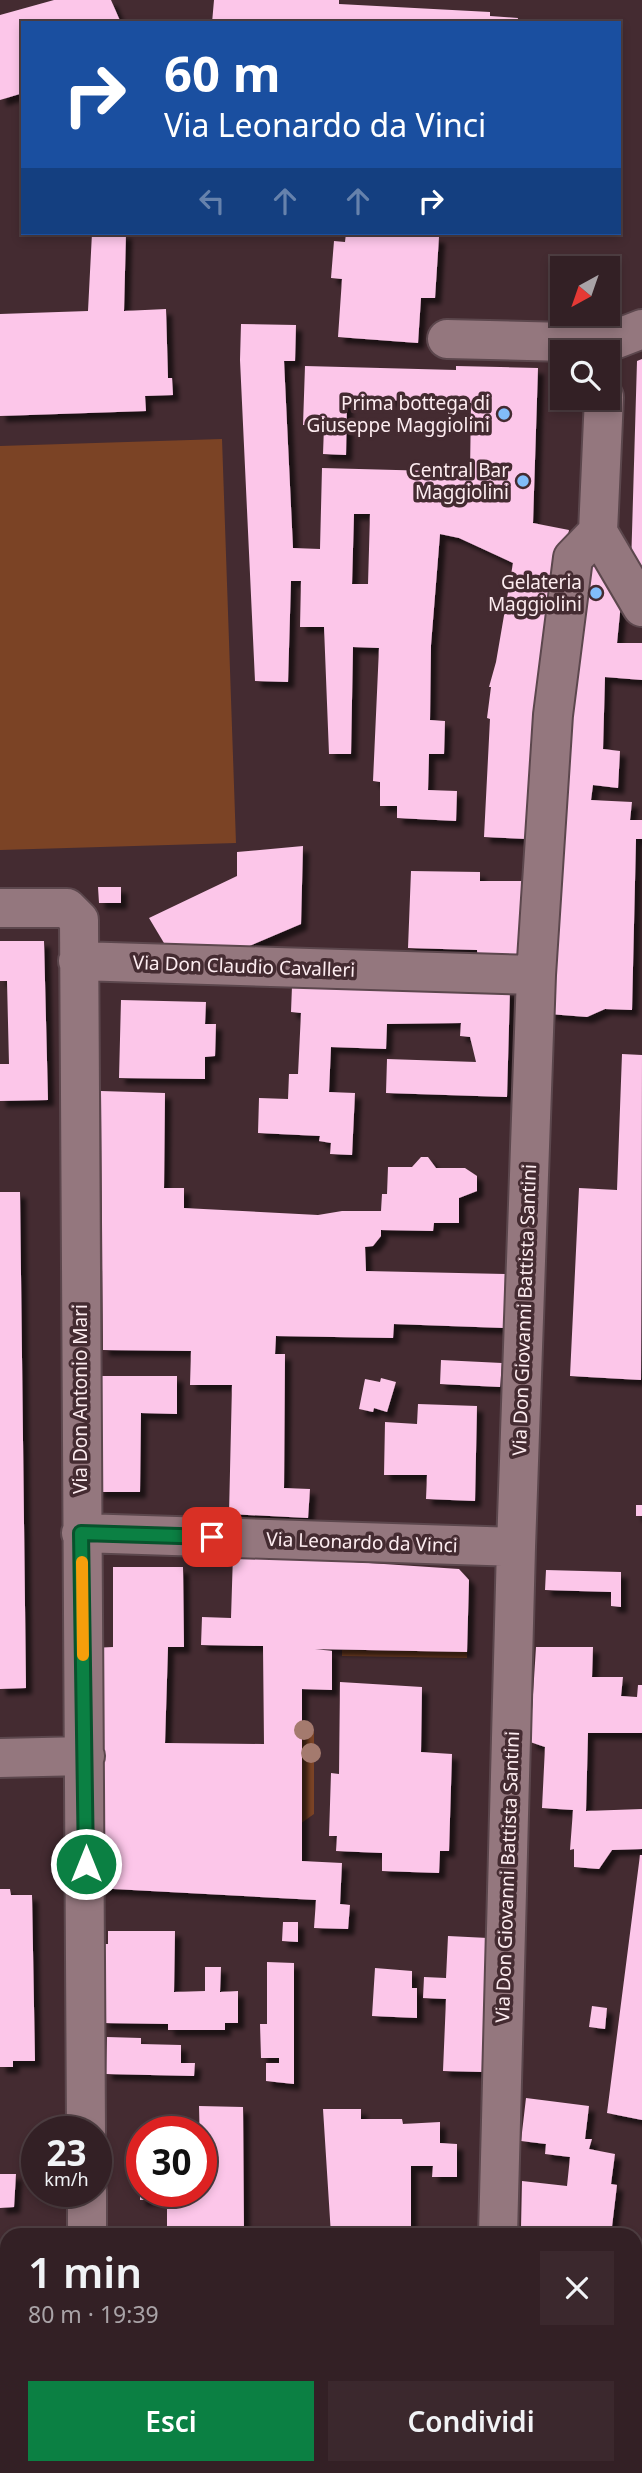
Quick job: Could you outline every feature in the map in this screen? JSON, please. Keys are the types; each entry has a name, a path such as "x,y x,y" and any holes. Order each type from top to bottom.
{"street":[{"path":"620,340 642,329"},
{"path":"447,339 550,344"},
{"path":"603,410 598,532 642,607"},
{"name":"Via Don Giovanni Battista Santini","path":"498,2228 516,1547 536,975 553,715 573,558 598,532"},
{"path":"0,908 67,908 79,919 78,961"},
{"name":"Via Don Claudio Cavalleri","path":"78,961 536,975"},
{"name":"Via Don Antonio Mari","path":"78,961 86,2116"},
{"name":"Via Leonardo da Vinci","path":"81,1533 516,1547"},
{"path":"0,1758 85,1756"},
{"path":"87,2207 87,2228"}],"shaded area":[{"path":"222,439 236,843 0,850 0,446"},
{"path":"342,1650 467,1652 467,1658 342,1656"},
{"path":"301,1720 314,1732 314,1814 300,1824"}],"building":[{"path":"54,0 111,0 120,21 21,21 21,94 0,100 0,15"},
{"path":"214,0 339,0 339,4 490,12 490,16 518,18 517,21 212,21"},
{"path":"92,235 126,235 124,311 166,309 168,378 172,378 173,395 145,396 146,411 0,416 0,314 88,311"},
{"path":"346,235 439,237 435,298 421,298 418,343 338,337 342,279 331,278 334,241 345,242"},
{"path":"241,324 296,325 295,361 284,361 293,548 320,549 322,468 470,472 471,403 347,399 346,455 323,454 324,426 303,425 305,366 456,370 456,366 538,368 533,523 569,530 533,726 526,839 484,837 489,687 496,662 513,563 459,538 440,534 431,645 430,720 445,721 444,754 429,754 428,790 457,791 456,821 397,818 397,806 380,806 380,782 373,781 379,648 353,647 351,754 329,754 324,627 300,627 301,581 291,581 288,682 255,681 240,360","holes":["354,514 370,514 368,584 352,584"]},
{"path":"642,359 642,568 631,567 637,361"},
{"path":"595,563 621,603 617,643 642,643 642,680 605,677 603,749 620,751 618,788 593,785 591,800 632,802 630,820 642,820 642,839 636,839 632,1010 605,1009 587,1017 549,1014 579,568"},
{"path":"303,846 301,924 240,950 164,943 149,918 237,876 237,852"},
{"path":"411,871 480,872 480,881 522,881 520,962 478,961 477,950 408,948"},
{"path":"98,887 121,887 121,903 99,903"},
{"path":"0,941 44,941 48,1100 0,1101 0,1064 9,1064 7,981 0,981"},
{"path":"292,986 510,990 507,1097 386,1093 387,1059 476,1062 470,1037 460,1036 461,1023 387,1024 386,1049 331,1047 329,1092 355,1093 352,1155 330,1154 331,1143 319,1141 320,1136 258,1133 259,1098 288,1099 289,1074 298,1074 301,1013 291,1012"},
{"path":"121,1000 206,1002 205,1024 216,1024 215,1056 205,1057 205,1079 119,1078"},
{"path":"622,1054 642,1055 641,1380 570,1376 579,1188 617,1190"},
{"path":"101,1091 165,1093 164,1188 184,1188 184,1208 318,1215 342,1211 381,1211 382,1194 387,1194 388,1167 412,1167 421,1157 428,1157 436,1168 465,1168 477,1176 477,1191 459,1198 459,1223 434,1223 433,1231 381,1230 381,1236 373,1246 365,1247 366,1271 505,1274 504,1328 394,1324 393,1338 276,1336 275,1354 285,1354 284,1488 310,1489 308,1518 229,1514 232,1385 190,1385 191,1351 103,1350"},
{"path":"0,1192 20,1192 26,1688 0,1689"},
{"path":"441,1360 502,1363 500,1387 440,1384"},
{"path":"99,1376 177,1376 177,1414 141,1413 140,1492 98,1492"},
{"path":"381,1378 396,1382 387,1412 374,1408 373,1412 359,1409 365,1379 380,1382"},
{"path":"418,1404 477,1406 475,1501 426,1499 427,1475 384,1475 385,1422 417,1424"},
{"path":"636,1505 642,1505 642,1516 636,1516"},
{"path":"233,1554 459,1569 469,1580 467,1652 315,1649 332,1651 332,1690 302,1689 302,1861 342,1863 340,1904 350,1905 348,1929 314,1928 316,1900 95,1888 92,1648 113,1647 113,1567 183,1567 184,1647 168,1647 165,1743 264,1744 263,1646 201,1645 202,1617 231,1618"},
{"path":"546,1570 621,1572 621,1607 611,1606 611,1592 545,1590"},
{"path":"536,1647 593,1647 592,1677 623,1677 621,1696 637,1697 638,1685 642,1685 642,1733 588,1733 586,1811 642,1809 642,1849 612,1850 599,1869 574,1867 574,1849 570,1850 573,1810 542,1808 545,1747 530,1742"},
{"path":"340,1682 422,1687 421,1752 452,1754 449,1851 440,1851 439,1873 382,1871 382,1853 336,1851 337,1836 329,1836 331,1773 339,1774"},
{"path":"642,1855 642,2120 607,2113"},
{"path":"0,1889 10,1889 11,1895 32,1895 35,2061 13,2061 13,2067 0,2067"},
{"path":"283,1922 298,1922 298,1942 282,1941"},
{"path":"108,1931 175,1931 174,1992 205,1991 205,1967 221,1967 220,1992 238,1991 238,2023 225,2023 225,2030 168,2030 168,2024 103,2023 103,1944 108,1944"},
{"path":"448,1936 488,1938 483,2072 443,2071 446,1999 423,1998 424,1977 446,1978"},
{"path":"267,1962 294,1963 294,2084 266,2081 266,2063 279,2063 279,2058 261,2058 260,2024 267,2024"},
{"path":"375,1968 412,1971 412,1988 417,1988 417,2018 372,2016"},
{"path":"592,2006 607,2008 605,2029 589,2027"},
{"path":"107,2037 141,2038 141,2044 181,2045 181,2063 195,2063 194,2076 106,2074"},
{"path":"526,2098 589,2106 585,2139 592,2139 589,2149 615,2154 611,2184 617,2185 612,2228 521,2228 522,2181 567,2186 570,2157 545,2154 546,2144 521,2141"},
{"path":"199,2106 243,2107 244,2228 167,2228 167,2207 217,2207 217,2116 199,2116"},
{"path":"323,2109 361,2109 361,2119 402,2119 403,2124 440,2122 440,2143 457,2144 457,2177 432,2177 433,2166 411,2166 411,2226 438,2228 331,2228"},
{"path":"0,2174 16,2174 14,2207 0,2208"}],"slow traffic":[{"path":"82,1562 83,1655"}],"place":[{"name":"Prima bottega di Giuseppe Maggiolini","path":"504,414"},
{"name":"Central Bar Maggiolini","path":"523,481"},
{"name":"Gelateria Maggiolini","path":"596,593"}],"route":[{"path":"86,1864 81,1533 212,1537"}]}
